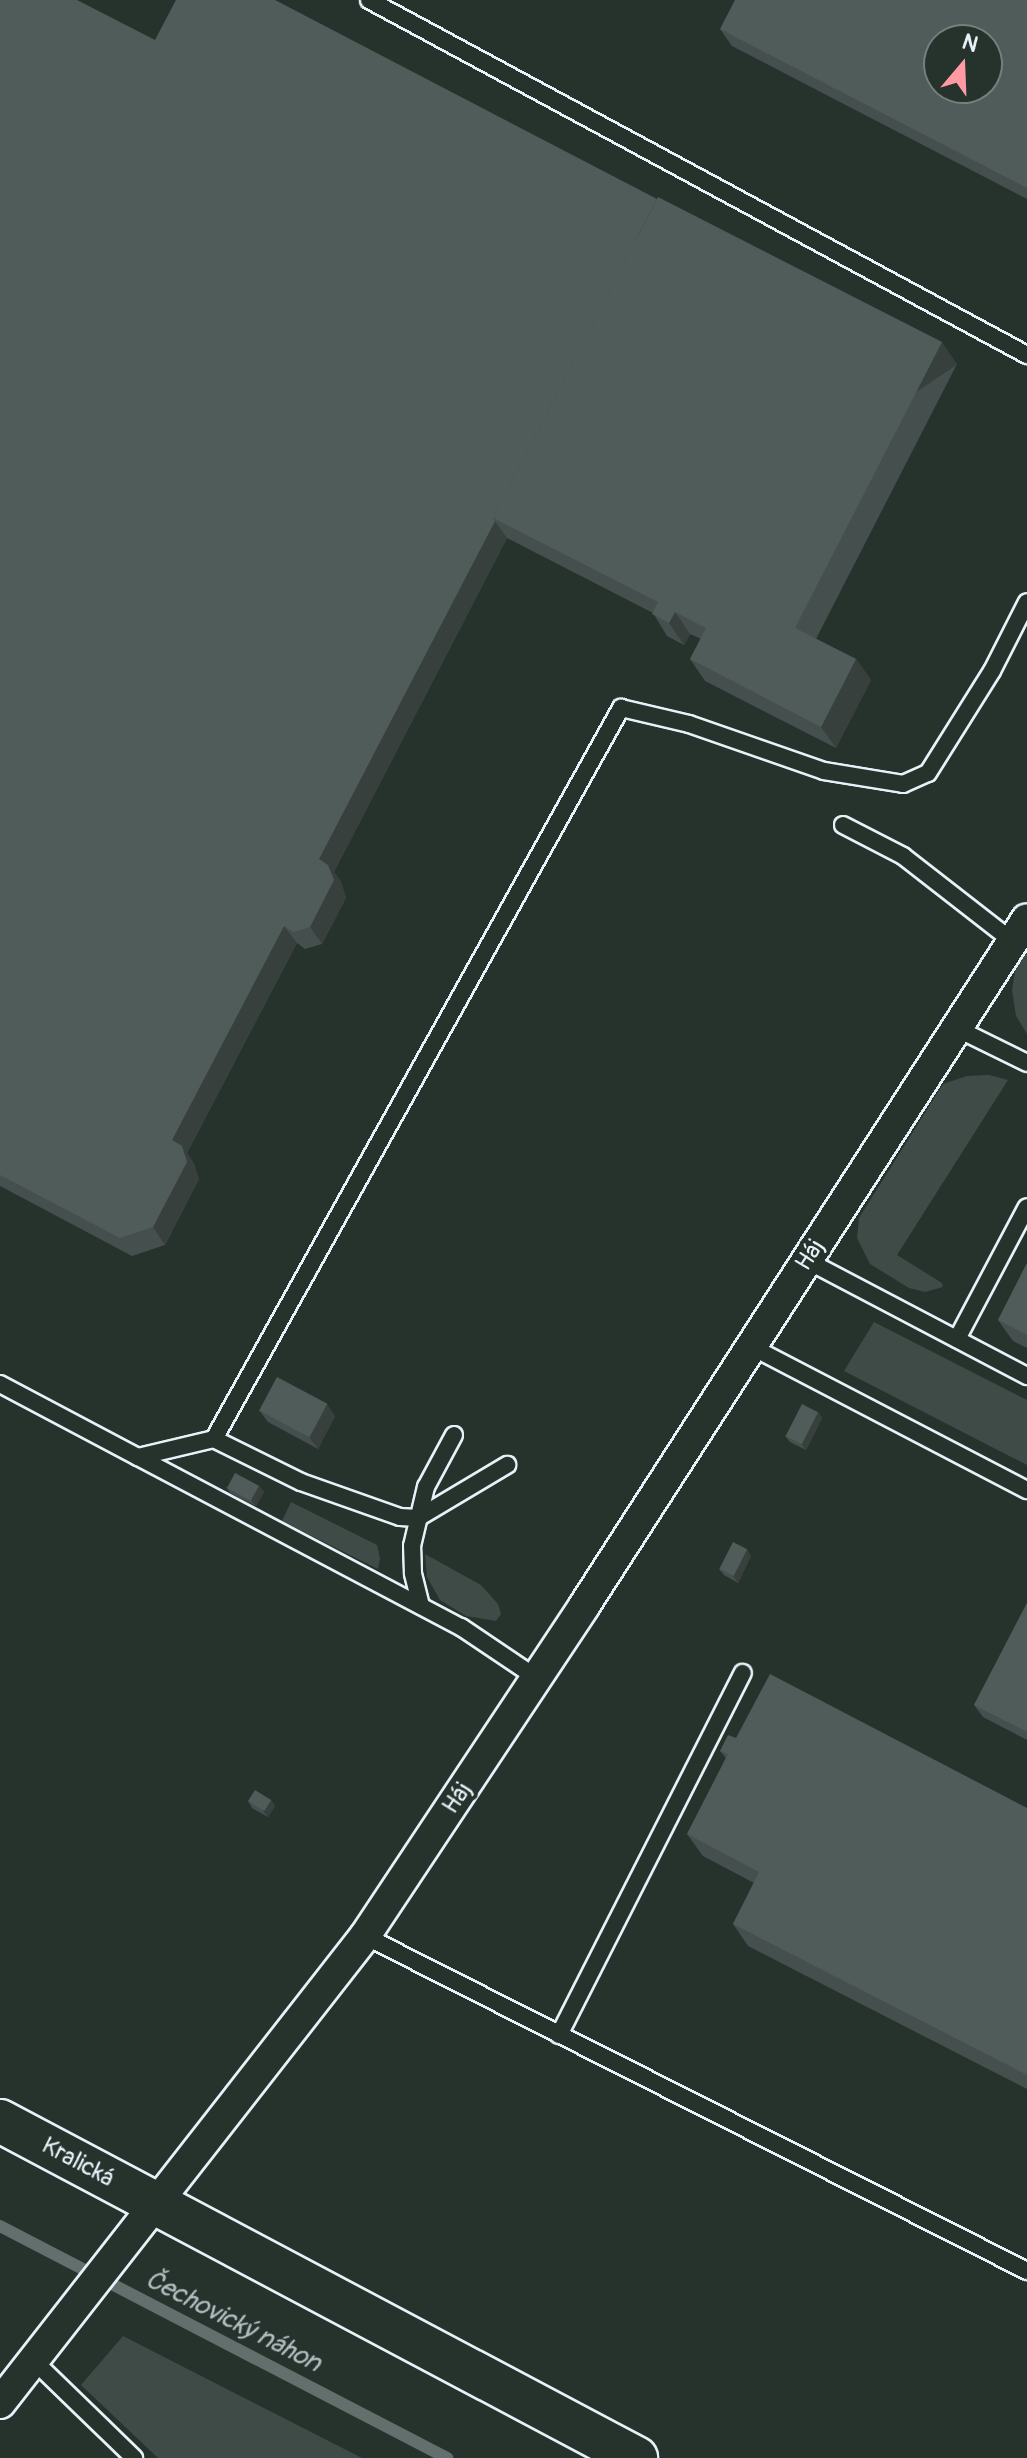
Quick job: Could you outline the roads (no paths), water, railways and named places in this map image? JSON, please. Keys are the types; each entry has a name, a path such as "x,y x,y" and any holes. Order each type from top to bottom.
{"main road":[{"name":"Kralická","path":"0,2121 157,2203"},
{"path":"157,2203 636,2458"}],"street":[{"name":"Háj","path":"0,2403 365,1936 537,1678 1020,930"}],"lane":[{"path":"369,0 1027,355"},
{"path":"214,1439 621,708 689,724 824,771 903,784 928,773 992,671 1027,602"},
{"path":"843,825 903,856 1020,930"},
{"path":"956,1028 1027,1063"},
{"path":"957,1339 1027,1207"},
{"path":"806,1260 1027,1376"},
{"path":"752,1347 1027,1490"},
{"path":"0,1384 461,1627 537,1678"},
{"path":"421,1606 413,1573 412,1546 426,1487 454,1435"},
{"path":"138,1457 214,1439 301,1482 382,1512 418,1518 507,1465"},
{"path":"559,2035 743,1673"},
{"path":"365,1936 1027,2271"},
{"path":"33,2360 134,2458"}],"waterway":[{"name":"Čechovický náhon","path":"0,2226 447,2458"}]}
